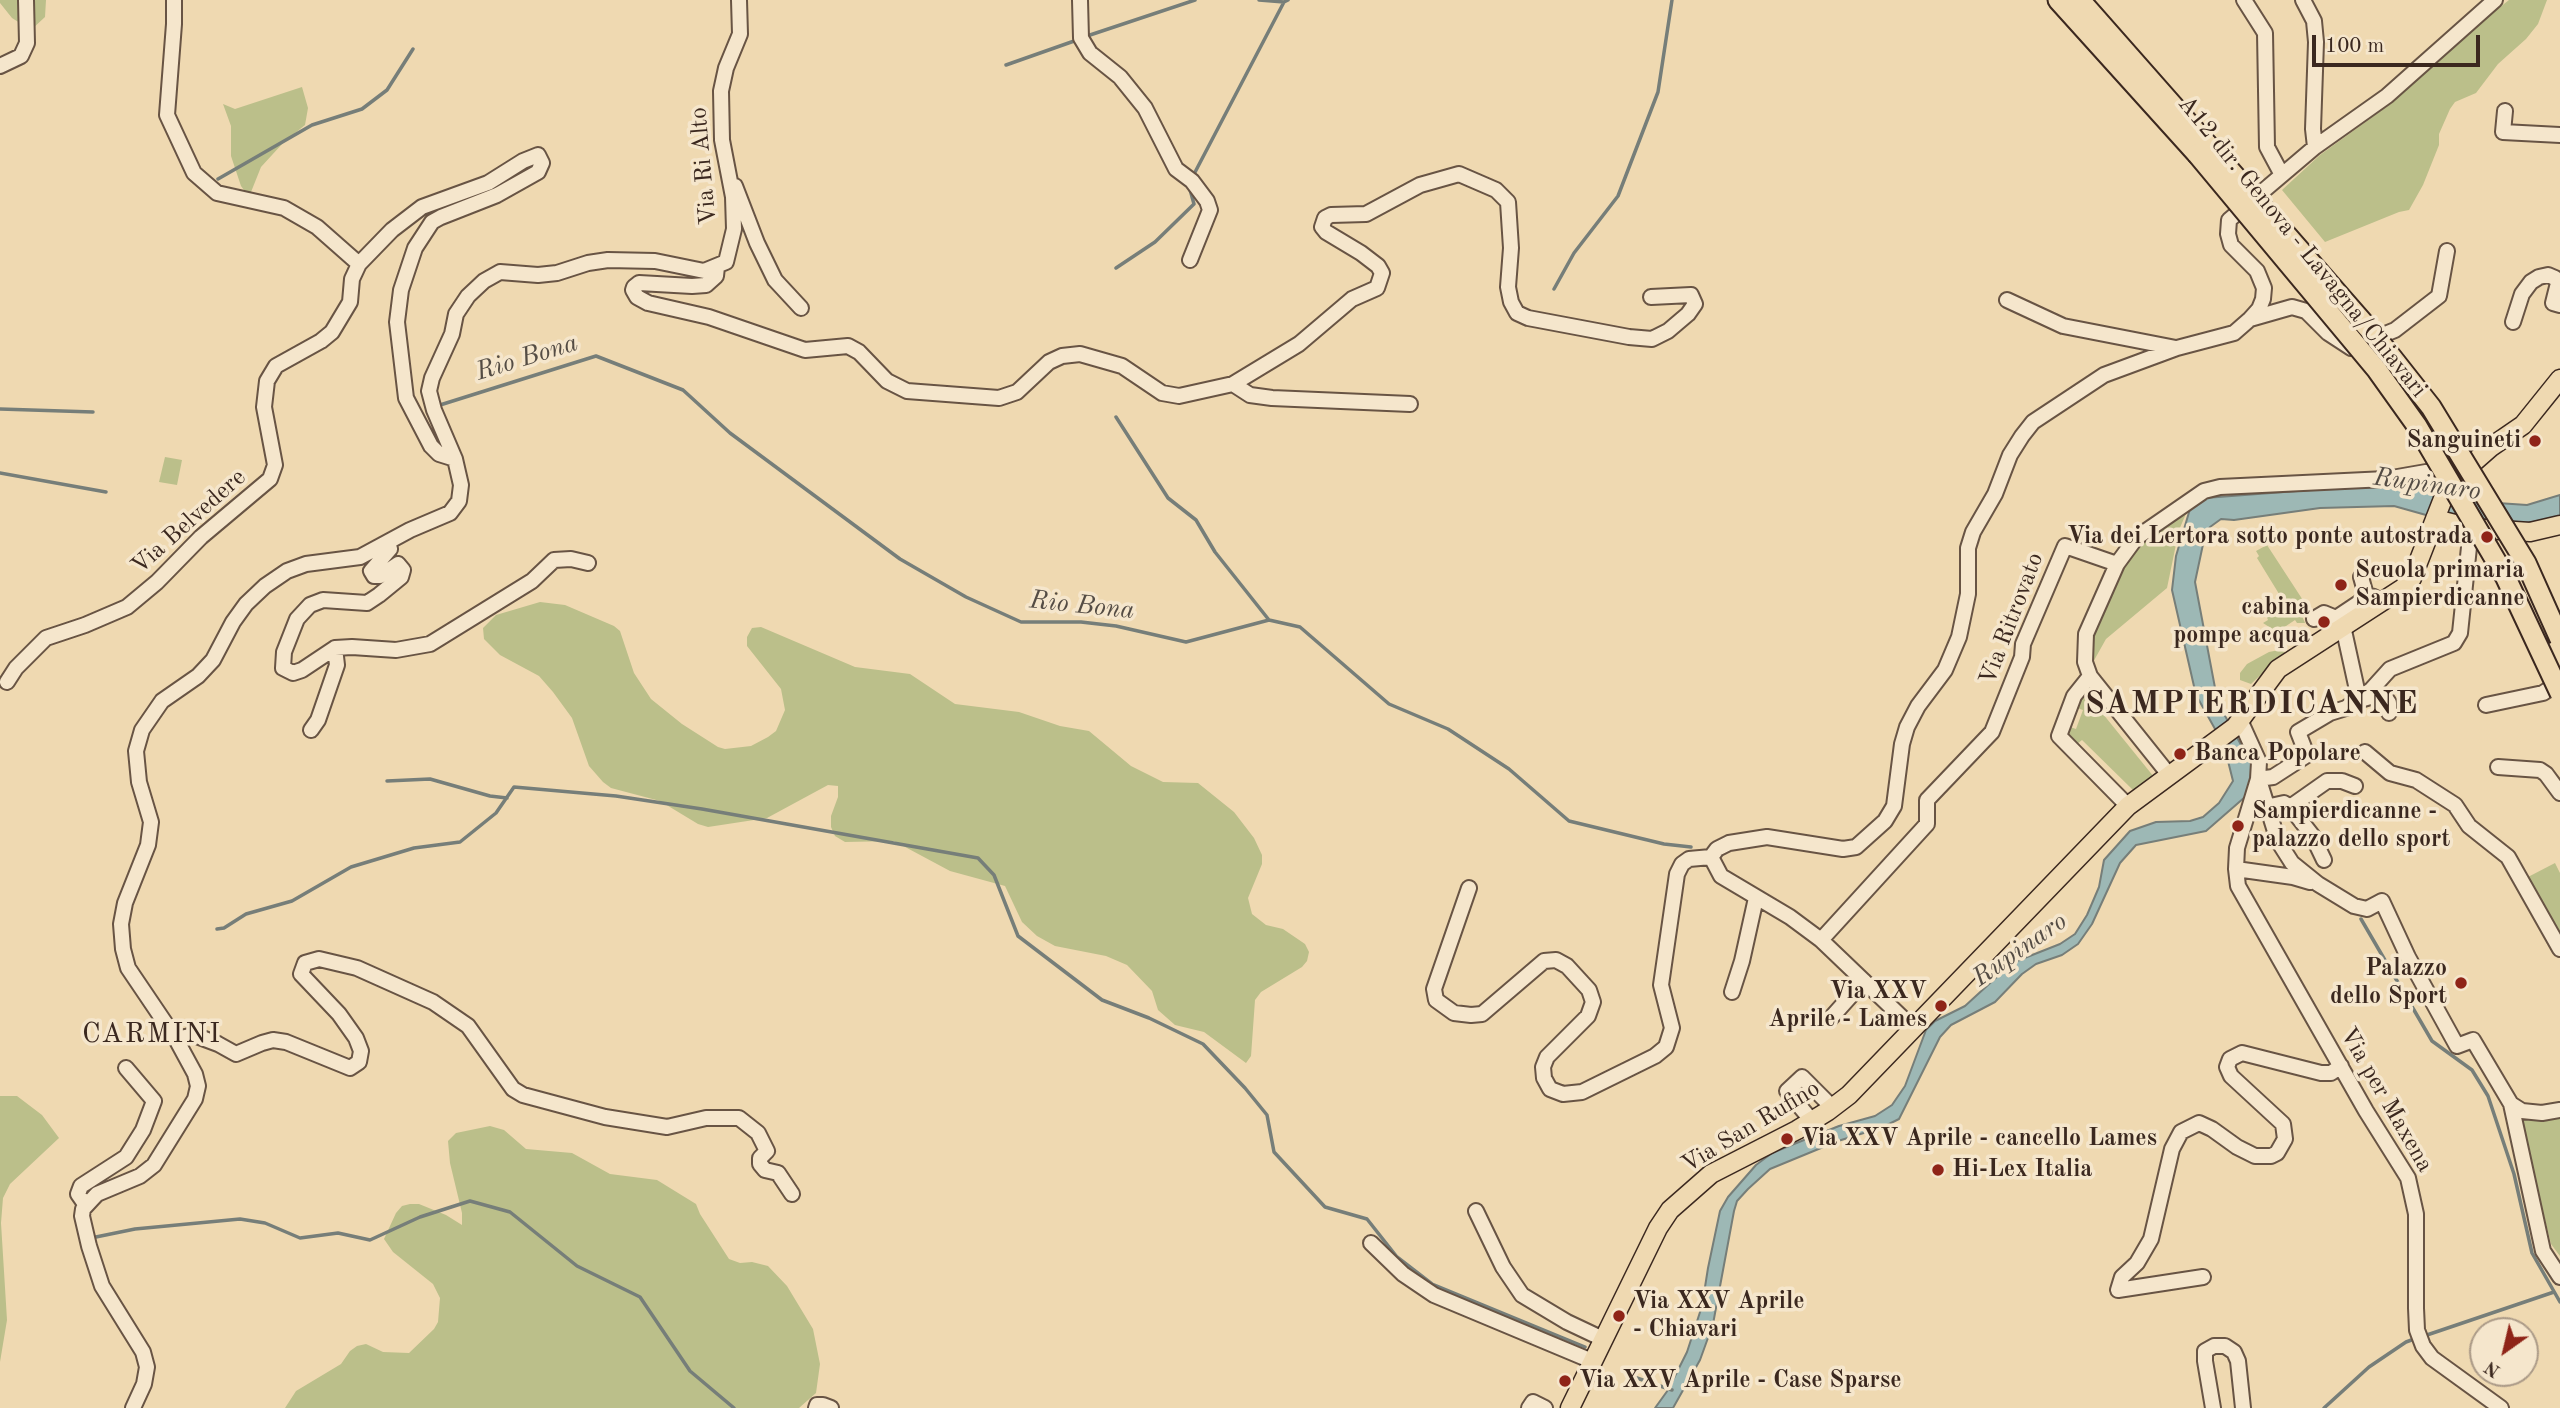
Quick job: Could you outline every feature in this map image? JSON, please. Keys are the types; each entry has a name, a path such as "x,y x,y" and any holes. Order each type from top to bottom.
{"highway":[{"name":"A12 dir. Genova - Lavagna/Chiavari","path":"2058,0 2202,149 2377,370 2417,426 2506,578 2560,693"},
{"path":"2080,0 2202,149 2375,336 2431,407 2526,563 2560,639"}],"main road":[{"name":"Via San Rufino","path":"1570,1408 1658,1228 1670,1210 1711,1174 1812,1121 1849,1095 2128,806 2232,728 2278,669 2392,597 2412,578 2446,491 2458,476 2491,447 2523,425 2560,379"},
{"path":"2435,519 2471,528 2530,532 2560,525"}],"street":[{"path":"0,66 21,56 27,43 26,0"},
{"path":"174,0 167,115 194,173 217,193 284,208 317,227 359,264"},
{"name":"Via Ri Alto","path":"718,267 726,262 734,229 733,197 722,140 721,91 726,68 740,34 739,0"},
{"path":"1080,0 1081,38 1090,53 1120,77 1145,108 1176,169 1192,181 1207,201 1210,210 1190,260"},
{"path":"2244,0 2265,33 2267,147 2282,175"},
{"path":"2304,0 2314,21 2316,42 2313,129 2315,147"},
{"path":"1469,888 1434,989 1436,1000 1454,1013 1471,1016 1482,1014 1544,961 1556,960 1567,966 1589,990 1592,1002 1588,1016 1547,1057 1543,1067 1544,1078 1550,1089 1563,1094 1582,1093 1655,1056 1666,1047 1672,1028 1661,985 1677,874 1682,864 1689,859 1711,857 1717,849 1729,843 1767,837 1843,849 1856,847 1885,821 1894,806 1902,744 1907,727 1918,706 1945,670 1959,638 1968,594 1968,548 1973,532 1995,494 2022,436 2042,415 2104,375 2177,348 2234,333 2250,319 2259,309 2264,288 2257,271 2231,245 2228,234 2229,220 2315,147 2387,96 2495,0"},
{"path":"2505,111 2503,132 2560,135"},
{"name":"Via Belvedere","path":"7,682 16,668 46,638 127,607 157,582 201,537 270,479 275,465 264,407 267,381 276,366 332,332 350,302 352,279 359,264 392,230 422,206 488,183 538,155 542,166 538,172 497,195 432,222 415,248 406,271 397,322 406,398 431,446 439,454 455,458"},
{"path":"728,173 743,201 757,243 775,280 801,308"},
{"path":"133,1408 144,1384 147,1367 143,1352 102,1286 82,1216 85,1204 97,1194 140,1177 154,1165 191,1106 198,1086 195,1074 176,1039 128,968 122,949 121,923 125,903 148,845 151,822 139,782 136,751 142,730 162,701 198,676 213,660 233,622 246,604 265,586 287,571 306,564 360,557 410,530 450,513 459,501 461,485 455,458 434,410 429,391 456,314 475,288 494,274 557,274 588,263 608,260 655,261 704,271 718,267 716,276 706,285 639,283 633,290 637,297 648,303 709,317 805,350 848,346 859,352 887,381 908,391 1007,397 1017,392 1049,362 1062,356 1080,354 1122,366 1154,388 1179,396 1233,384 1299,344 1352,299 1377,288 1382,273 1378,266 1326,232 1322,227 1325,218 1331,215 1366,214 1420,185 1460,174 1496,190 1507,202 1511,248 1508,286 1511,302 1517,313 1528,318 1652,339 1668,331 1688,314 1695,304 1691,295 1651,297"},
{"path":"2250,319 2292,307 2306,311 2328,333 2351,348 2395,330 2439,296 2448,251"},
{"path":"2512,322 2522,294 2531,282 2539,277 2548,275 2555,278 2558,283 2553,303 2560,305"},
{"path":"2007,300 2063,326 2177,348"},
{"path":"1233,384 1250,395 1272,398 1410,404"},
{"path":"2170,776 2090,676 2085,662 2087,634 2117,564 2136,538 2204,491 2261,484 2386,479 2426,472 2458,476"},
{"path":"2471,528 2460,633 2454,643 2390,669 2371,690 2346,708 2330,713 2298,732 2307,755 2273,777 2258,779 2278,841 2292,863 2318,884 2354,906 2367,909 2382,901 2408,957 2457,1046 2473,1040 2511,1104 2543,1251 2560,1277"},
{"path":"388,543 390,550 371,571 374,576 380,576 398,564 403,570 401,577 367,603 323,600 310,605 297,619 284,652 283,668 293,673 302,670 335,648 396,650 430,644 531,581 554,560 571,559 588,564"},
{"name":"Via Ritrovato","path":"1821,940 1927,824 1927,800 1992,732 2022,657 2023,644 2065,546 2117,564"},
{"path":"2314,619 2324,613 2336,618 2371,596 2366,595 2361,578"},
{"path":"2343,626 2359,699"},
{"path":"311,730 318,720 337,665 335,648"},
{"path":"2090,676 2074,696 2059,736 2128,806"},
{"path":"2486,705 2543,693 2560,682"},
{"path":"2359,699 2377,695 2385,697 2389,703 2389,713"},
{"name":"Via per Maxena","path":"2232,728 2259,762 2258,779 2237,848 2238,886 2340,1066 2408,1178 2414,1197 2417,1331 2423,1346 2432,1358 2501,1408"},
{"path":"2365,752 2390,773 2416,780 2455,805 2469,826 2508,858 2560,949"},
{"path":"2498,767 2540,770 2560,793"},
{"path":"2290,807 2327,781 2342,780 2355,786"},
{"path":"2266,807 2284,803 2290,807 2312,835 2324,860"},
{"path":"1711,857 1721,876 1790,917 1821,940 1913,1028"},
{"path":"2236,869 2293,877 2318,884"},
{"path":"1732,992 1756,898"},
{"path":"176,1039 194,1035 236,1054 273,1040 286,1042 350,1068 359,1062 361,1051 356,1038 339,1014 300,974 305,963 319,959 357,968 433,1002 468,1026 513,1089 523,1095 605,1117 667,1127 706,1118 739,1118 758,1133 767,1151 760,1158 760,1164 765,1170 778,1173 792,1194"},
{"path":"1830,1019 1864,981"},
{"path":"2203,1277 2118,1290 2123,1277 2137,1263 2151,1240 2172,1149 2181,1132 2199,1123 2255,1156 2271,1156 2277,1153 2285,1139 2283,1124 2231,1076 2227,1067 2230,1059 2242,1053 2320,1073 2331,1073 2340,1066"},
{"path":"85,1204 78,1194 80,1186 126,1157 143,1130 154,1101 126,1068"},
{"path":"1812,1121 1787,1091 1802,1077 1833,1108"},
{"path":"2511,1104 2522,1111 2542,1113 2560,1110"},
{"path":"1476,1211 1503,1267 1522,1295 1567,1322 1603,1339"},
{"path":"1371,1243 1403,1274 1434,1295 1592,1361"},
{"path":"2213,1408 2204,1361 2205,1351 2214,1346 2225,1346 2234,1352 2238,1361 2243,1408"},
{"path":"1529,1408 1533,1402 1545,1408"},
{"path":"816,1408 817,1405 823,1405 831,1408"}],"green space":[{"path":"0,0 46,0 45,17 31,30 12,18"},
{"path":"2509,0 2547,0 2538,24 2526,39 2498,64 2476,93 2455,102 2450,109 2423,185 2409,210 2325,242 2282,190 2320,155 2393,102"},
{"path":"302,87 308,108 305,125 283,143 261,167 249,197 241,186 231,156 231,126 223,104 235,109"},
{"path":"165,457 182,460 177,485 159,482"},
{"path":"2188,509 2179,530 2167,588 2106,639 2092,664 2090,636 2127,556 2136,544"},
{"path":"2267,545 2310,611 2302,616 2305,623 2297,623 2295,620 2277,632 2263,623 2268,620 2266,615 2284,602 2257,558 2259,556 2256,551"},
{"path":"540,602 565,605 614,626 620,631 634,673 651,699 682,724 725,749 751,746 768,737 776,731 785,710 781,689 747,646 747,637 752,628 761,627 855,667 910,674 955,704 1019,712 1060,726 1089,731 1131,766 1163,782 1198,783 1234,812 1254,838 1262,855 1262,864 1248,898 1252,914 1266,925 1283,929 1305,944 1309,952 1307,961 1302,967 1261,992 1255,1000 1251,1056 1246,1063 1204,1032 1175,1025 1158,1010 1152,991 1127,965 1106,956 1055,946 1037,936 1022,922 1005,886 950,871 894,841 845,842 835,836 831,827 831,816 838,797 838,786 828,785 767,818 708,827 698,824 660,801 611,788 589,766 572,718 553,692 539,676 500,655 484,639 483,628 496,615"},
{"path":"2269,652 2285,652 2251,684 2240,680 2240,673 2247,664"},
{"path":"2086,693 2154,777 2134,791 2082,740 2076,745 2064,731 2067,726 2076,729 2083,710 2074,707"},
{"path":"2555,863 2560,873 2560,935 2528,877"},
{"path":"0,1096 17,1096 42,1115 59,1138 10,1184 3,1198 1,1223 7,1320 0,1362"},
{"path":"2520,1119 2560,1119 2560,1256 2551,1244"},
{"path":"490,1126 504,1130 526,1149 572,1153 610,1174 657,1180 696,1204 729,1259 768,1266 787,1286 813,1329 820,1364 816,1393 799,1408 285,1408 296,1391 341,1364 357,1346 366,1344 383,1352 409,1353 434,1329 438,1322 440,1298 433,1284 393,1252 384,1239 396,1213 402,1206 410,1204 419,1204 462,1225 448,1141 456,1133"}],"water":[{"path":"2390,484 2468,501 2527,505 2560,495 2560,519 2523,523 2426,515 2394,506 2320,508 2234,520 2221,519 2210,527 2205,535 2195,582 2216,693 2224,714 2255,770 2245,797 2206,831 2136,845 2120,863 2092,924 2078,944 2062,955 2036,964 2022,974 1995,1002 1951,1025 1940,1037 1899,1119 1770,1169 1748,1189 1737,1201 1734,1211 1713,1324 1700,1360 1673,1408 1655,1408 1668,1390 1687,1352 1702,1306 1720,1211 1728,1197 1756,1165 1772,1153 1839,1126 1875,1116 1892,1105 1905,1086 1926,1030 1935,1021 1965,1006 2012,963 2060,944 2075,934 2099,887 2104,860 2130,831 2156,822 2190,821 2203,817 2219,803 2233,781 2224,745 2196,695 2172,590 2176,556 2190,509 2205,498"}],"waterway":[{"path":"1084,37 1195,0"},
{"path":"1259,0 1284,2"},
{"path":"1193,176 1284,2 1288,0"},
{"path":"1554,289 1574,253 1618,196 1658,92 1672,0"},
{"path":"1006,65 1077,40"},
{"path":"218,179 312,125 362,109 387,90 413,49"},
{"path":"1116,268 1155,242 1194,204 1189,186"},
{"name":"Rio Bona","path":"440,405 596,356 683,390 730,433 900,559 966,597 1021,622 1081,622 1116,626 1186,642 1269,620 1300,627 1389,704 1448,729 1509,769 1569,821 1664,844 1691,847"},
{"path":"0,409 93,412"},
{"path":"1116,417 1168,498 1196,520 1215,552 1269,620"},
{"path":"0,473 106,492"},
{"path":"387,781 430,779 490,796 507,798"},
{"path":"217,929 224,928 246,914 292,901 351,867 414,848 460,842 496,813 514,787 616,796 702,809 978,858 994,875 1018,936 1102,1000 1149,1018 1203,1044 1267,1115 1274,1152 1325,1207 1367,1219 1397,1257 1432,1284 1585,1347"},
{"path":"2361,919 2432,1041 2472,1070 2488,1096 2514,1174 2532,1253 2560,1302"},
{"path":"91,1238 135,1229 240,1219 265,1223 300,1238 338,1233 370,1240 420,1217 470,1201 510,1212 577,1266 640,1297 690,1371 734,1408"},
{"path":"2424,1336 2554,1292"},
{"path":"2324,1408 2369,1367 2406,1342 2417,1338"},
{"path":"1631,1376 1672,1390"}],"place":[{"name":"Sanguineti","path":"2535,441"},
{"name":"Via dei Lertora sotto ponte autostrada","path":"2487,537"},
{"name":"Scuola primaria Sampierdicanne","path":"2341,585"},
{"name":"cabina pompe acqua","path":"2324,622"},
{"name":"Banca Popolare","path":"2180,754"},
{"name":"Sampierdicanne - palazzo dello sport","path":"2238,826"},
{"name":"Palazzo dello Sport","path":"2461,983"},
{"name":"Via XXV Aprile - Lames","path":"1941,1006"},
{"name":"Via XXV Aprile - cancello Lames","path":"1787,1139"},
{"name":"Hi-Lex Italia","path":"1938,1170"},
{"name":"Via XXV Aprile - Chiavari","path":"1619,1316"},
{"name":"Via XXV Aprile - Case Sparse","path":"1565,1381"}],"district":[{"name":"SAMPIERDICANNE","path":"2252,705"},
{"name":"CARMINI","path":"152,1035"}],"water label":[{"name":"Rupinaro","path":"2427,485"},
{"name":"Rupinaro","path":"2020,950"}]}
